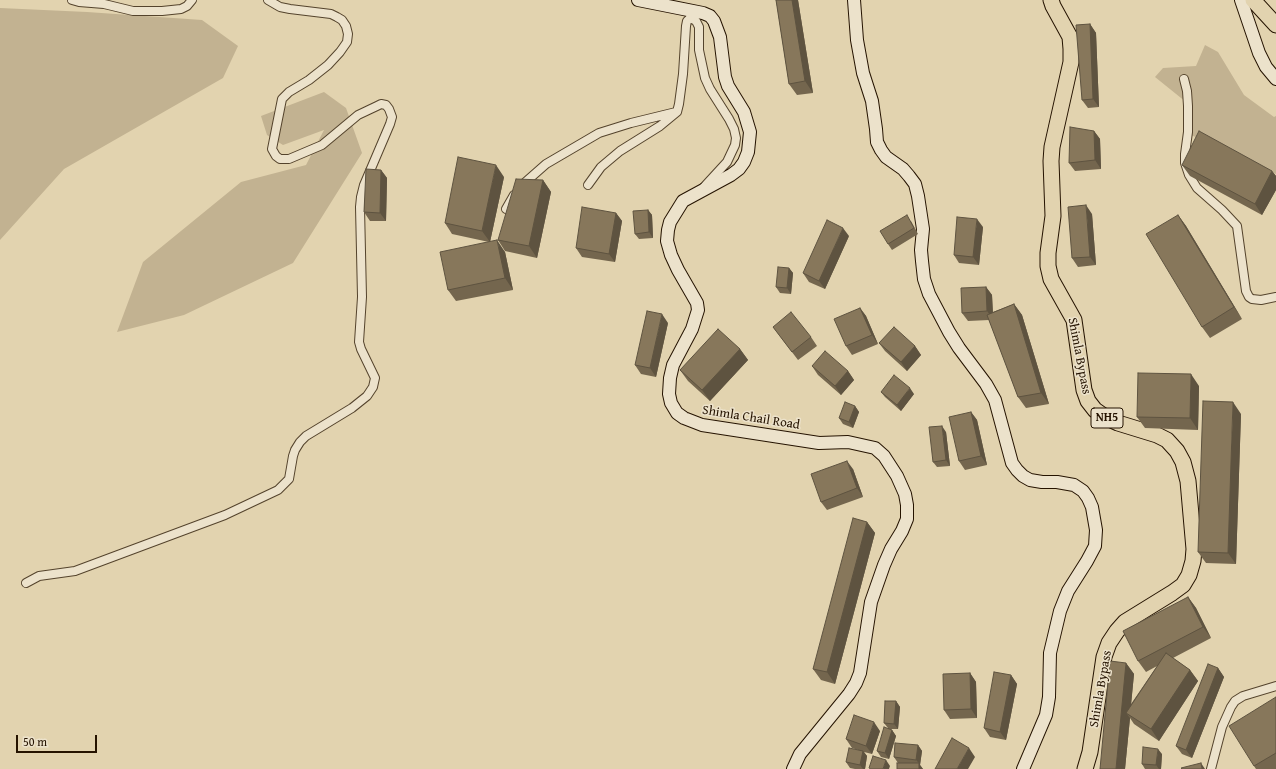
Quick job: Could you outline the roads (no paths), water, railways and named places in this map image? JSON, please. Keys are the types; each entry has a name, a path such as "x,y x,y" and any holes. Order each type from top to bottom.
{"highway":[{"name":"Shimla Bypass","path":"1051,0 1070,38 1071,49 1069,69 1052,147 1051,161 1053,216 1048,253 1048,266 1051,279 1074,320 1084,390 1088,401 1095,410 1105,417 1168,440 1177,451 1183,462 1188,481 1194,549 1193,561 1189,575 1183,585 1125,622 1109,643 1104,657 1090,752 1085,769"},
{"path":"1253,0 1276,25"}],"main road":[{"name":"Shimla Chail Road","path":"638,0 703,13 710,16 717,27 720,37 725,77 728,86 744,112 750,132 748,152 739,169 731,175 683,201 672,218 668,230 667,241 671,255 678,270 698,303 698,310 692,329 673,365 670,378 670,394 672,403 677,413 684,418 702,425 819,443 848,442 875,448 884,456 897,476 905,494 907,505 906,519 902,531 891,549 884,565 872,602 860,672 856,683 849,694 800,754 793,769"},
{"path":"854,0 857,40 863,73 872,101 877,142 886,157 902,169 915,184 921,210 923,229 921,250 924,279 929,294 952,337 986,384 995,400 1012,462 1017,470 1030,480 1057,482 1074,486 1083,491 1092,507 1096,530 1095,546 1068,591 1060,611 1050,653 1049,697 1046,715 1023,769"},
{"path":"1240,0 1266,67 1276,79"}],"street":[{"path":"72,0 104,4 133,11 162,12 182,10 192,0"},
{"path":"26,583 38,576 75,571 225,515 278,490 289,479 293,456 300,442 306,436 352,408 367,396 373,387 375,378 360,349 359,342 362,297 361,202 364,185 392,116 386,105 381,104 358,116 322,144 289,159 280,159 276,156 272,149 282,99 289,92 309,80 328,64 340,52 347,42 348,34 346,26 342,20 331,14 280,7 268,0"},
{"path":"588,185 601,167 620,151 660,126 677,112 683,74 686,26 687,20 690,18 698,24 699,50 705,78 710,89 729,119 734,129 736,138 735,145 727,162 701,191"},
{"path":"1184,79 1187,90 1188,106 1188,132 1185,163 1189,176 1197,188 1222,210 1237,226 1248,295 1254,300 1276,297"},
{"path":"506,209 521,186 546,164 579,144 599,133 649,118 677,112"},
{"path":"1212,769 1222,727 1235,701 1243,696 1276,686"}]}
